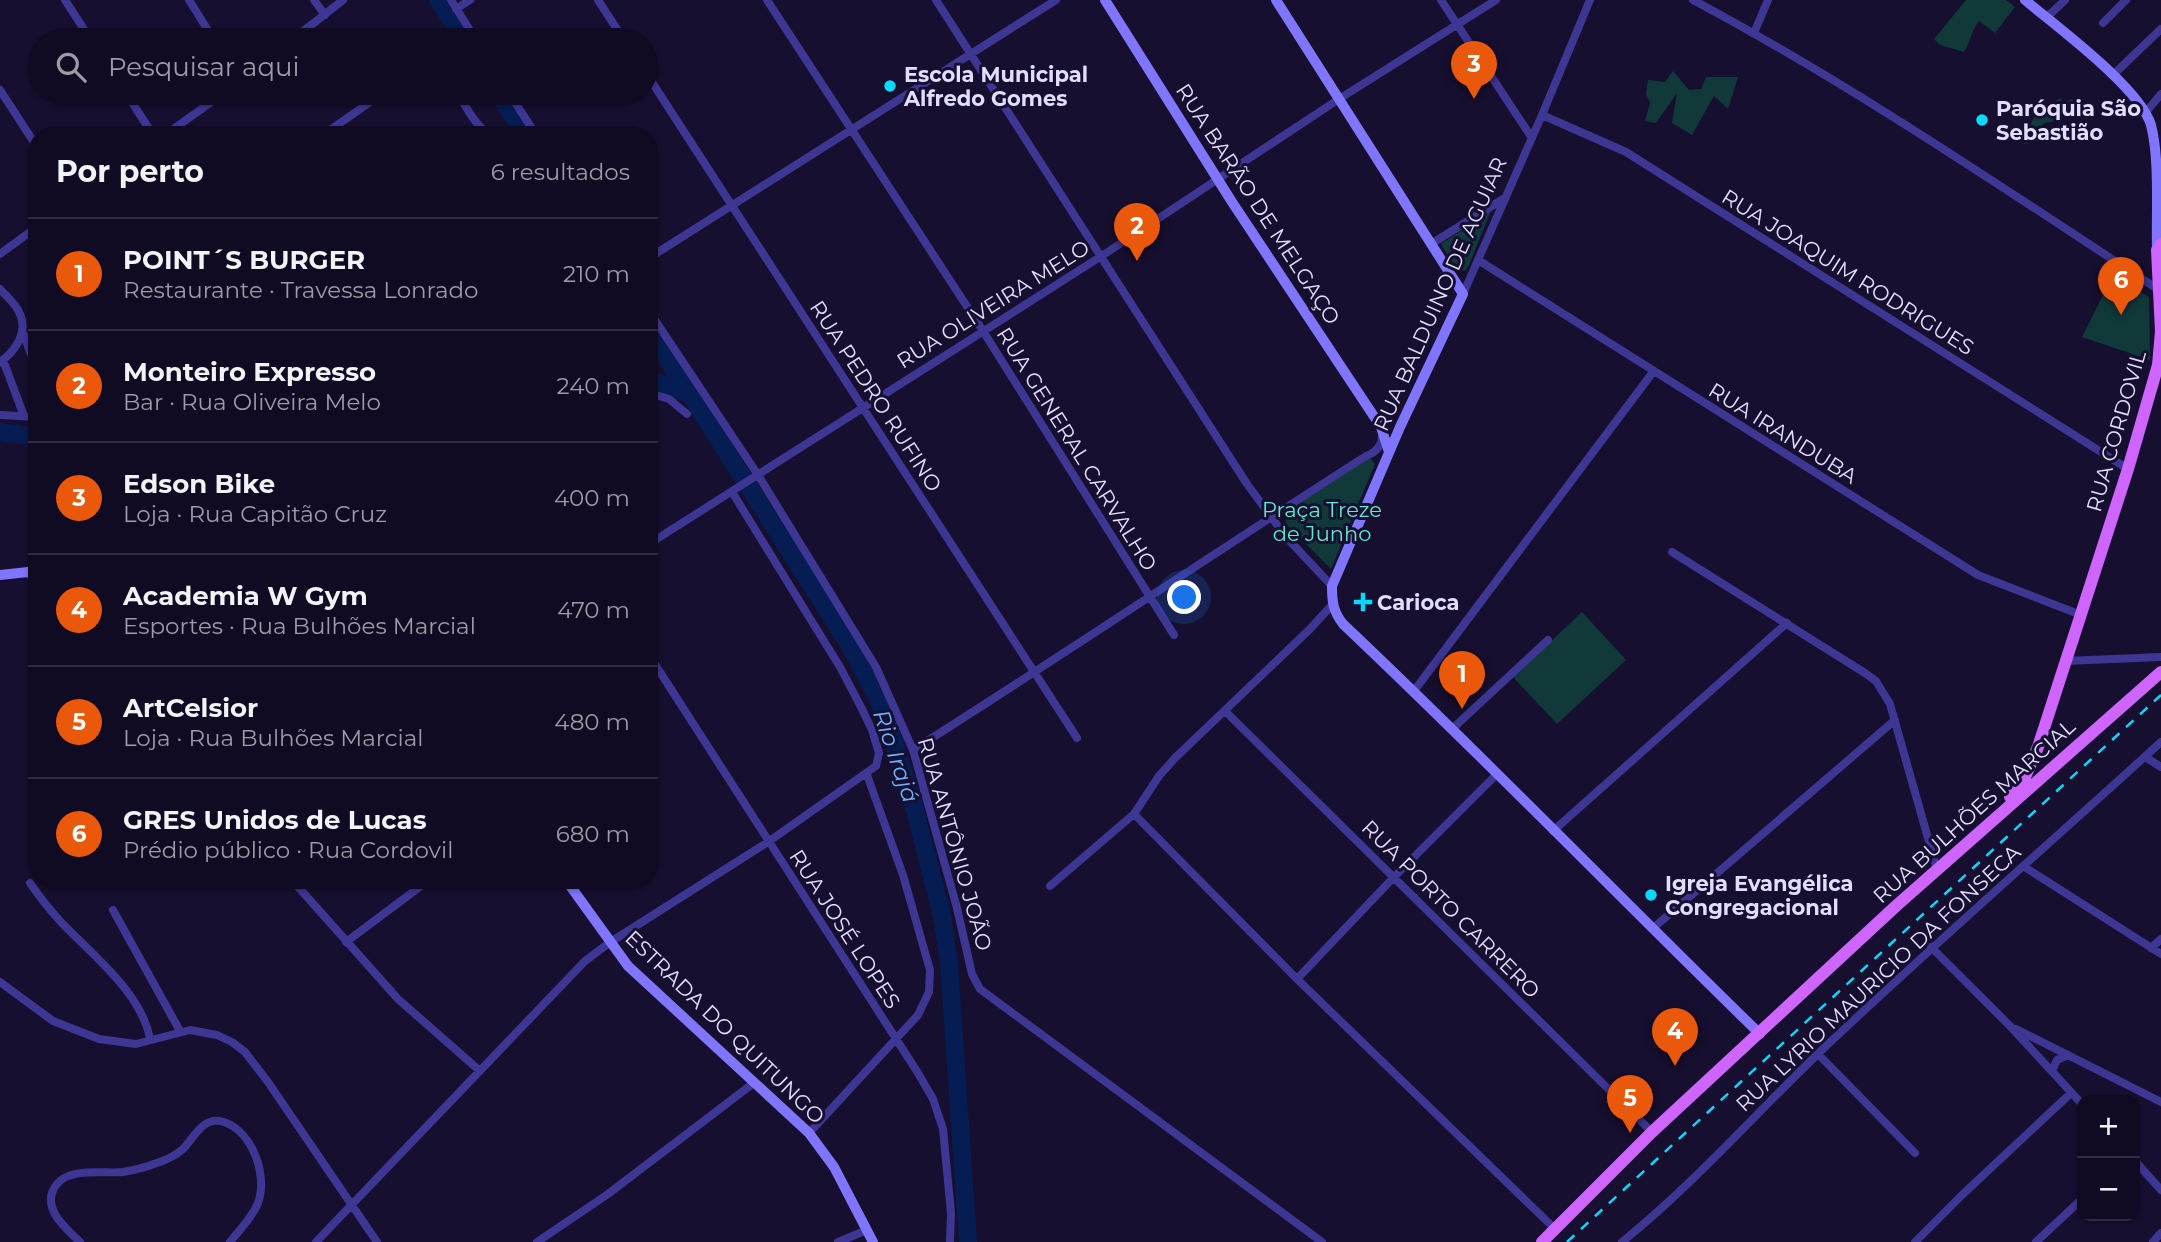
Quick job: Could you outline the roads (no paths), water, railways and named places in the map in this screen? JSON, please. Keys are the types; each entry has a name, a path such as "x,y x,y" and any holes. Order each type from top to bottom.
{"main road":[{"name":"RUA CORDOVIL","path":"1993,819 2025,777 2038,747 2160,366 2159,247"},
{"name":"RUA BULHÕES MARCIAL","path":"1542,1242 1652,1132 1993,819 2161,671"},
{"path":"2038,747 2047,757 2061,761"}],"street":[{"path":"65,0 84,28"},
{"path":"189,0 206,28"},
{"path":"314,0 325,15"},
{"path":"451,0 468,28"},
{"path":"456,9 470,0"},
{"path":"598,0 617,28"},
{"name":"RUA GENERAL CARVALHO","path":"767,0 983,331 1174,635"},
{"path":"936,0 1270,517 1332,586"},
{"path":"658,252 1056,0"},
{"name":"RUA BARÃO DE MELGAÇO","path":"1105,0 1217,179 1381,429 1388,454"},
{"path":"1276,0 1463,294"},
{"path":"1441,0 1532,138"},
{"name":"RUA OLIVEIRA MELO","path":"658,538 1100,257 1339,99 1496,0"},
{"name":"RUA BALDUINO DE AGUIAR","path":"1332,605 1332,586 1388,454 1463,294 1590,0"},
{"path":"1693,0 1754,33 1942,149 2159,290"},
{"path":"1754,33 1768,0"},
{"name":"RUA CORDOVIL","path":"2025,0 2113,75 2146,112 2153,138 2159,247"},
{"path":"2046,18 2065,0"},
{"path":"2103,23 2126,0"},
{"path":"308,28 340,1"},
{"path":"2113,75 2161,29"},
{"path":"0,90 28,133"},
{"name":"RUA PEDRO RUFINO","path":"658,91 1077,738"},
{"path":"2146,112 2161,94"},
{"path":"133,105 147,126"},
{"path":"177,126 206,105"},
{"path":"336,126 366,105"},
{"path":"465,105 479,126"},
{"path":"517,105 530,126"},
{"name":"RUA JOAQUIM RODRIGUES","path":"1542,115 1626,152 2128,469"},
{"path":"1432,244 1503,200"},
{"path":"0,254 28,234"},
{"name":"RUA IRANDUBA","path":"1478,260 1978,575 2081,615"},
{"path":"0,289 21,315 22,330 28,346"},
{"name":"RUA ANTÔNIO JOÃO","path":"658,325 757,476 876,667 913,750 957,908 972,974 980,989 1322,1242"},
{"path":"22,330 18,345 2,361 24,416"},
{"path":"1414,691 1653,372"},
{"path":"658,396 669,400 687,414"},
{"path":"0,415 28,416"},
{"path":"1373,453 1381,442 1381,429 1400,427"},
{"path":"913,750 1366,456 1373,453 1388,454"},
{"path":"316,1242 585,961 768,842 867,775 878,763 879,753 872,730 851,687 735,490"},
{"path":"1672,552 1787,622 1876,681 1885,692 1895,720 1937,870"},
{"path":"0,575 28,572"},
{"path":"1050,886 1134,814 1167,766 1332,605 1343,624 1760,1034"},
{"path":"1553,831 1787,622"},
{"path":"1452,729 1548,640"},
{"path":"2066,661 2161,657"},
{"name":"RUA JOSÉ LOPES","path":"658,669 933,1100 943,1129 951,1213 950,1242"},
{"name":"RUA PORTO CARRERO","path":"1225,711 1652,1132"},
{"path":"1652,929 1895,720"},
{"name":"RUA LYRIO MAURICIO DA FONSECA","path":"1622,1242 1665,1207 1818,1054 1931,947 2161,742"},
{"path":"2145,757 2161,767"},
{"path":"1297,979 1496,774"},
{"path":"809,1133 918,1015 929,992 930,971 903,875 867,775"},
{"path":"1134,814 1297,979 1555,1229"},
{"path":"2023,866 2161,954"},
{"path":"35,889 57,918 139,1007 150,1039"},
{"path":"300,889 398,999 480,1071"},
{"path":"346,942 417,889"},
{"name":"ESTRADA DO QUITUNGO","path":"572,889 628,966 809,1133 834,1167 873,1242"},
{"path":"113,910 148,978 180,1031"},
{"path":"2151,948 2161,939"},
{"path":"1931,947 2010,1026 2077,1099"},
{"path":"0,982 53,1021 99,1039 136,1044 180,1031 203,1031 217,1034 244,1052 268,1082 377,1242"},
{"path":"2010,1026 2161,1102"},
{"path":"1818,1054 1914,1153"},
{"path":"2052,1072 2057,1060 2068,1055"},
{"path":"537,1242 608,1194 755,1082"},
{"path":"1915,1242 2071,1093"},
{"path":"80,1242 54,1214 52,1203 56,1184 75,1175 120,1172 156,1164 183,1149 197,1130 216,1121 225,1122 238,1131 252,1148 260,1166 262,1182 259,1202 250,1218 230,1242"},
{"path":"2140,1167 2161,1190"},
{"path":"2036,1242 2077,1204"},
{"path":"838,1242 867,1230"},
{"path":"2153,1242 2161,1233"}],"waterway":[{"name":"Rio Irajá","path":"438,0 457,28"},
{"name":"Rio Irajá","path":"506,105 519,126"},
{"name":"Rio Irajá","path":"658,344 850,646 887,721 911,795 942,916 949,963 968,1242"},
{"path":"658,383 690,394"},
{"path":"0,432 28,436"}],"railway":[{"path":"1567,1242 2161,695"}],"place":[{"name":"Escola Municipal Alfredo Gomes","path":"890,86"},
{"name":"Edson Bike","path":"1474,99"},
{"name":"Paróquia São Sebastião","path":"1982,120"},
{"name":"Monteiro Expresso","path":"1137,261"},
{"name":"GRES Unidos de Lucas","path":"2121,315"},
{"name":"Carioca","path":"1363,602"},
{"name":"POINT´S BURGER","path":"1462,709"},
{"name":"Igreja Evangélica Congregacional","path":"1651,895"},
{"name":"Academia W Gym","path":"1675,1066"},
{"name":"ArtCelsior","path":"1630,1133"}],"park label":[{"name":"Praça Treze de Junho","path":"1322,521"}]}
